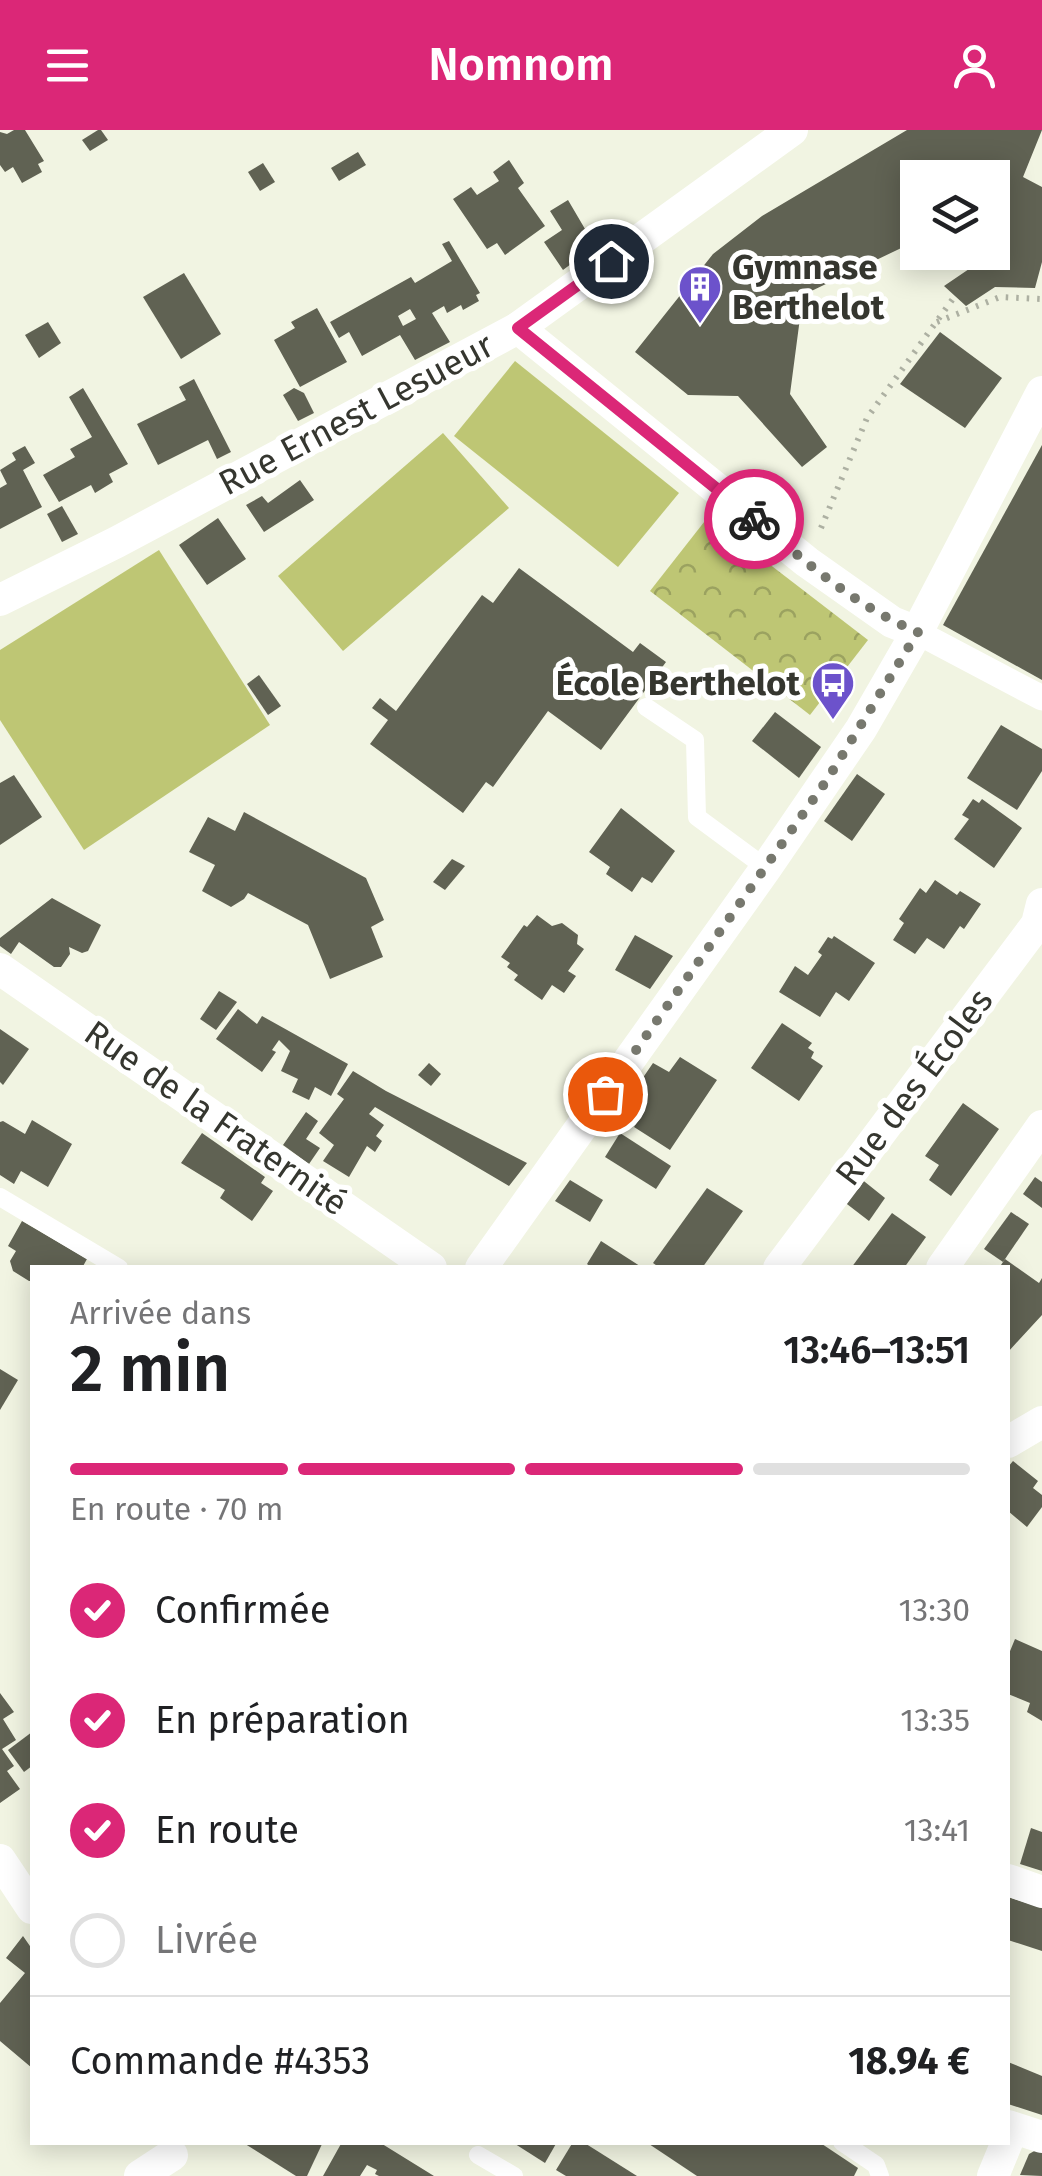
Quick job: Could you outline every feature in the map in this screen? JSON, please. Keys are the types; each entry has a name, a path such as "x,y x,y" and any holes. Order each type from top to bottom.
{"street":[{"name":"Rue Ernest Lesueur","path":"0,600 117,542 518,328 792,130"},
{"path":"518,328 807,562 892,622 1042,698"},
{"path":"482,1265 852,742 918,632 1042,392"},
{"name":"Rue des Écoles","path":"781,1265 1037,924 1042,904"},
{"name":"Rue de la Fraternité","path":"0,968 428,1265"},
{"path":"944,1265 1042,1126"},
{"path":"1010,1441 1042,1422"},
{"path":"0,1860 30,1905"},
{"path":"1010,1881 1042,1892"},
{"path":"993,2176 1010,2145"},
{"path":"140,2176 172,2158"}],"lane":[{"path":"646,707 695,740 697,817 766,868"},
{"path":"0,1197 114,1265"},
{"path":"846,2145 876,2165 880,2176"},
{"path":"478,2155 514,2176"}],"path":[{"path":"807,562 867,418 955,296"},
{"path":"936,323 979,302 1000,297 1042,299"}],"green space":[{"path":"515,361 679,493 618,567 454,436"},
{"path":"443,433 509,508 343,651 278,576"},
{"path":"708,517 868,640 810,715 650,591"},
{"path":"159,550 270,725 84,850 0,720 0,650"}],"building":[{"path":"25,130 44,161 38,164 42,172 22,183 13,167 5,172 0,165 0,132"},
{"path":"98,130 108,140 90,151 82,140"},
{"path":"907,130 1042,130 1023,177 1042,187 1042,262 1035,288 995,287 966,306 944,286 968,270 1010,270 1010,160 900,160 900,249 803,295 790,394 827,447 802,467 738,396 688,395 635,352 713,254 762,216"},
{"path":"358,152 366,165 339,181 331,168"},
{"path":"509,160 524,183 518,188 545,226 505,255 497,243 487,249 453,199 471,187 477,195 499,181 493,172"},
{"path":"263,163 275,182 260,191 248,172"},
{"path":"568,200 595,246 563,270 544,242 562,230 550,211"},
{"path":"449,241 480,293 476,295 479,301 463,310 461,305 447,313 444,306 432,313 450,342 415,360 400,335 362,356 349,332 339,338 330,322 411,277 415,283 452,261 442,244","holes":["410,309 416,319 403,326 398,316"]},
{"path":"184,273 221,334 181,359 143,297"},
{"path":"317,308 347,362 300,387 274,340 295,328 291,322"},
{"path":"48,322 61,343 39,358 25,335"},
{"path":"940,332 1002,378 965,428 900,384"},
{"path":"194,379 231,452 217,459 208,440 158,465 137,424 186,400 179,387"},
{"path":"83,388 128,464 109,474 113,482 95,493 91,485 59,502 43,475 75,457 70,449 92,437 69,397"},
{"path":"294,388 304,393 314,413 298,421 283,395"},
{"path":"1042,445 1042,680 943,625"},
{"path":"25,446 35,463 23,470 42,507 0,529 0,488 7,484 0,470 16,460 12,453"},
{"path":"300,480 314,500 264,532 246,505 262,496 268,503"},
{"path":"62,506 78,534 62,542 47,514"},
{"path":"218,518 246,559 207,585 179,545"},
{"path":"519,568 633,652 640,643 666,662 601,750 548,711 493,787 486,782 463,813 370,744 388,720 372,708 380,698 396,711 482,595 493,603"},
{"path":"259,675 281,706 268,715 247,684"},
{"path":"775,712 821,747 799,778 752,741"},
{"path":"1001,725 1042,749 1042,771 1017,810 967,778"},
{"path":"857,774 885,794 852,841 824,821"},
{"path":"14,775 42,817 0,845 0,783"},
{"path":"973,799 979,803 982,799 1022,828 994,868 954,839 969,819 962,815"},
{"path":"621,808 675,851 652,883 642,877 632,892 606,874 610,867 589,852"},
{"path":"244,812 366,878 384,920 371,927 383,957 330,979 308,925 248,893 231,907 202,891 215,865 189,852 208,817 235,831"},
{"path":"452,859 465,866 445,890 433,882"},
{"path":"935,880 957,895 960,891 981,904 944,949 927,938 915,954 893,940 904,923 899,919 920,888 926,893"},
{"path":"52,898 101,925 88,951 82,953 69,947 70,954 61,967 54,967 19,942 11,954 0,946 0,938"},
{"path":"537,915 552,926 562,923 578,935 577,944 584,949 568,971 576,976 564,993 552,985 542,1000 514,980 518,975 501,957 524,925 527,927"},
{"path":"635,935 673,956 650,989 615,970"},
{"path":"834,936 875,963 849,1001 836,992 820,1017 779,992 795,966 808,975 822,955 818,952 828,937"},
{"path":"219,991 237,1002 216,1030 200,1019"},
{"path":"238,1009 257,1024 262,1016 348,1064 331,1096 315,1087 309,1100 292,1092 298,1079 281,1071 290,1051 279,1040 262,1072 216,1039"},
{"path":"782,1023 812,1043 808,1048 814,1052 811,1058 823,1066 799,1101 751,1068"},
{"path":"0,1029 29,1049 3,1085 0,1082"},
{"path":"680,1057 717,1080 670,1150 634,1127 644,1112 627,1101 653,1063 669,1072"},
{"path":"429,1063 441,1074 431,1086 418,1075"},
{"path":"353,1071 527,1163 509,1186 375,1107 369,1114 384,1125 376,1136 382,1141 375,1152 367,1146 349,1177 323,1161 334,1145 319,1133 344,1099 337,1094"},
{"path":"963,1103 999,1129 951,1196 929,1180 939,1165 925,1156"},
{"path":"306,1112 318,1121 306,1139 320,1148 309,1164 283,1145"},
{"path":"32,1120 72,1144 48,1187 21,1171 14,1184 0,1175 0,1122 25,1134"},
{"path":"202,1133 265,1177 261,1183 273,1191 252,1221 220,1198 225,1190 181,1163"},
{"path":"620,1133 671,1166 656,1189 605,1157"},
{"path":"1035,1177 1042,1182 1042,1208 1023,1194"},
{"path":"860,1178 885,1198 869,1221 843,1201"},
{"path":"570,1180 603,1200 590,1222 555,1201"},
{"path":"707,1188 743,1211 704,1265 653,1263"},
{"path":"1011,1212 1029,1224 1003,1262 984,1249"},
{"path":"892,1213 926,1237 906,1265 853,1265"},
{"path":"22,1221 87,1259 84,1265 30,1265 29,1281 13,1271 10,1261 16,1251 8,1246"},
{"path":"601,1241 638,1265 588,1265"},
{"path":"1005,1259 1039,1283 1042,1278 1042,1315 1010,1350 1010,1265 1001,1265"},
{"path":"0,1369 18,1380 0,1410"},
{"path":"1013,1461 1038,1481 1033,1488 1042,1495 1042,1507 1027,1527 1010,1513"},
{"path":"1015,1639 1042,1651 1042,1721 1027,1712 1030,1703 1010,1695 1010,1651"},
{"path":"0,1693 14,1712 3,1719 16,1740 2,1749 14,1766 7,1771 20,1789 0,1803"},
{"path":"30,1734 30,1768 24,1772 8,1750"},
{"path":"1031,1828 1042,1832 1042,1871 1020,1864"},
{"path":"1010,1898 1042,1908 1042,1951 1010,1941"},
{"path":"23,1936 30,1946 30,2066 0,2041 0,2003 25,1973 6,1958"},
{"path":"1010,2063 1042,2076 1042,2115 1010,2105"},
{"path":"247,2145 322,2145 307,2176 296,2176"},
{"path":"340,2145 384,2145 434,2176 379,2176 375,2174 377,2170 367,2165 360,2176 323,2176"},
{"path":"517,2145 555,2145 545,2163"},
{"path":"571,2145 588,2145 637,2176 566,2176 556,2170"},
{"path":"650,2145 824,2145 858,2168 854,2176 697,2176"},
{"path":"1042,2152 1042,2176 1020,2175 1029,2154"}],"way so far":[{"path":"605,1094 827,780 918,632 892,622 754,519"}],"place":[{"name":"Gymnase Berthelot","path":"700,325"},
{"name":"École Berthelot","path":"833,721"}],"route":[{"path":"611,261 518,328 754,519"}]}
